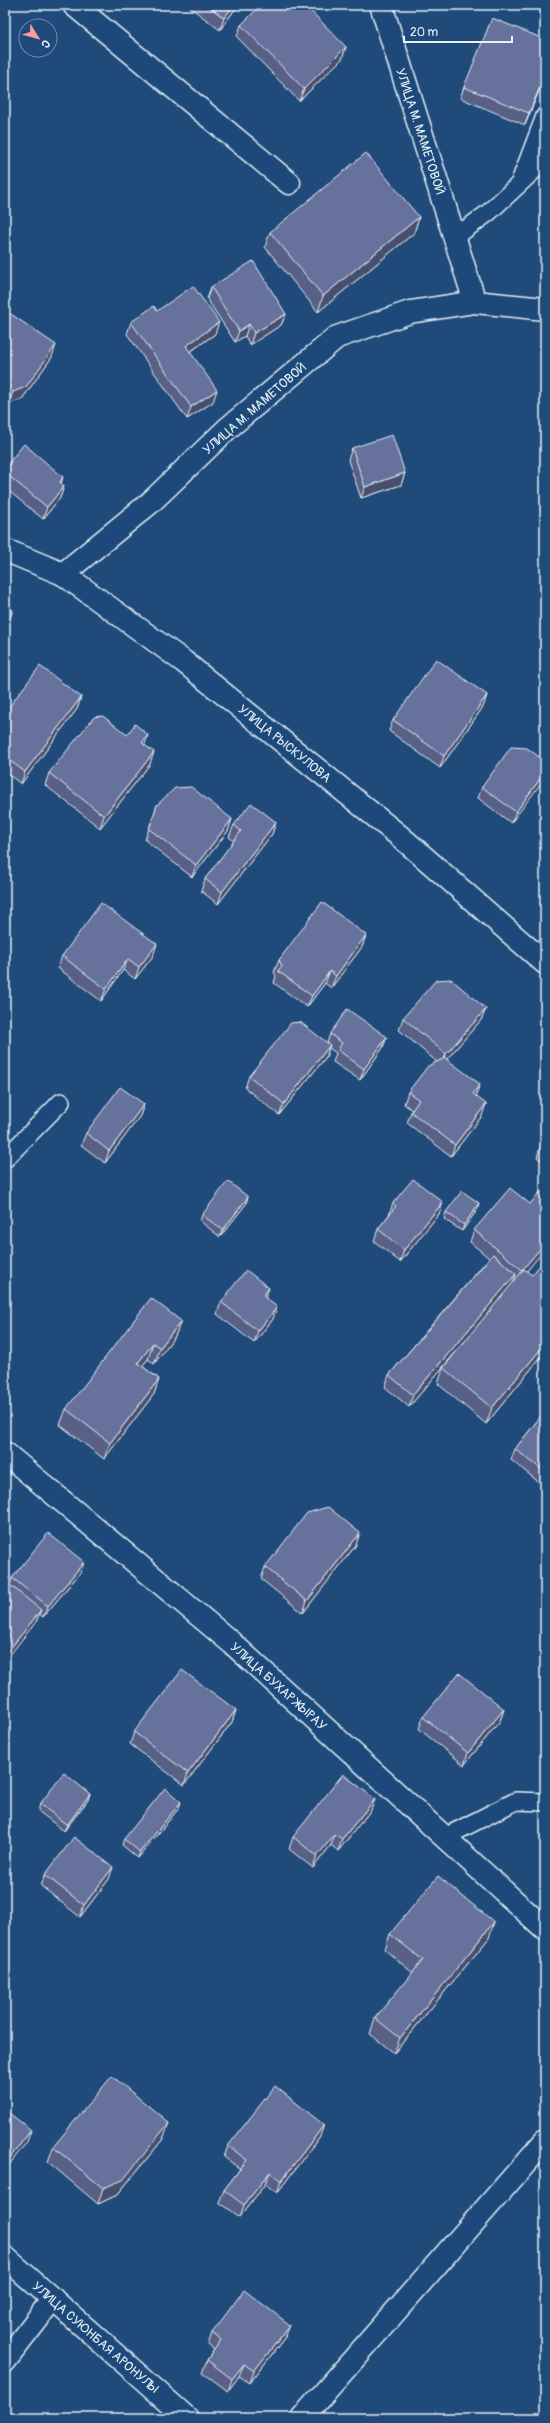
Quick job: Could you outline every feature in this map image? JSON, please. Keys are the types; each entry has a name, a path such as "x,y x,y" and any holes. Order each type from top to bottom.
{"street":[{"path":"74,5 289,183"},
{"name":"УЛИЦА М. МАМЕТОВОЙ","path":"381,5 475,302"},
{"name":"УЛИЦА М. МАМЕТОВОЙ","path":"63,574 151,502 228,428 337,337 410,312 475,302 545,310"},
{"name":"УЛИЦА РЫСКУЛОВА","path":"5,550 63,574 195,670 402,838 545,963"},
{"name":"УЛИЦА БУХАР ЖЫРАУ","path":"5,1453 233,1644 545,1929"},
{"path":"302,2418 545,2141"},
{"name":"УЛИЦА СУЮНБАЯ АРОНУЛЫ","path":"5,2257 187,2418"},
{"path":"5,2361 53,2299"}],"lane":[{"path":"518,187 545,116"},
{"path":"454,237 488,213 518,187 545,160"},
{"path":"5,1159 61,1102"},
{"path":"445,1837 516,1801 545,1802"}],"building":[{"path":"207,5 234,5 224,18"},
{"path":"261,5 305,5 346,47 304,89 241,25"},
{"path":"492,18 544,39 545,41 545,75 529,113 464,87"},
{"path":"366,153 419,217 323,296 270,232"},
{"path":"253,261 286,314 254,333 249,324 239,331 211,287"},
{"path":"193,286 219,322 186,346 217,390 191,407 131,322 154,306 157,311"},
{"path":"5,310 56,345 26,387 13,392 5,386"},
{"path":"392,435 405,473 365,487 352,448"},
{"path":"24,444 63,477 60,482 64,486 47,507 5,473 5,467"},
{"path":"5,604 13,610 5,620"},
{"path":"436,659 487,695 444,756 393,720"},
{"path":"40,666 81,697 25,772 5,757 5,712"},
{"path":"103,716 127,735 135,724 148,735 142,743 154,752 104,816 49,773 94,717"},
{"path":"511,747 527,748 545,761 545,772 516,812 482,787"},
{"path":"191,787 232,819 196,865 149,829 157,805 175,788"},
{"path":"251,803 276,822 222,892 205,879 241,831 234,825"},
{"path":"5,823 9,826 5,831"},
{"path":"322,902 366,935 336,976 330,971 312,996 278,971 282,966 279,960"},
{"path":"101,903 157,944 139,967 128,959 106,989 62,956"},
{"path":"451,979 486,1009 446,1054 403,1018 436,980"},
{"path":"347,1009 387,1037 364,1069 338,1050 342,1043 330,1034"},
{"path":"300,1022 330,1045 284,1104 249,1076 291,1023"},
{"path":"445,1058 480,1084 473,1094 486,1104 455,1145 411,1112 419,1100 408,1092 428,1066"},
{"path":"120,1087 144,1104 109,1151 86,1133"},
{"path":"545,1141 545,1148 541,1145"},
{"path":"413,1179 443,1202 404,1250 378,1229 396,1206 393,1203"},
{"path":"228,1181 248,1197 223,1230 202,1215"},
{"path":"510,1188 530,1204 539,1193 545,1192 545,1243 522,1270 474,1230"},
{"path":"462,1191 479,1203 464,1225 446,1212"},
{"path":"493,1254 516,1274 413,1395 389,1375"},
{"path":"545,1259 545,1344 492,1408 443,1368 524,1269 532,1275"},
{"path":"246,1270 269,1288 263,1296 277,1307 258,1331 221,1302"},
{"path":"151,1298 181,1321 160,1348 153,1343 138,1363 159,1379 110,1443 66,1409"},
{"path":"545,1411 545,1472 515,1449"},
{"path":"328,1507 360,1533 307,1601 265,1567 307,1513"},
{"path":"48,1533 84,1562 48,1606 12,1578"},
{"path":"5,1581 41,1610 5,1655"},
{"path":"182,1670 236,1710 188,1773 134,1732"},
{"path":"459,1673 504,1709 468,1753 423,1717"},
{"path":"64,1773 90,1794 67,1825 40,1804"},
{"path":"343,1774 375,1799 342,1839 335,1834 317,1856 293,1837"},
{"path":"165,1788 181,1802 140,1852 124,1839"},
{"path":"74,1837 113,1867 84,1905 45,1875"},
{"path":"438,1876 494,1922 400,2038 375,2018 423,1960 390,1934"},
{"path":"112,2076 169,2123 123,2180 103,2188 53,2147"},
{"path":"275,2086 324,2125 281,2181 270,2172 244,2205 224,2190 247,2160 228,2146"},
{"path":"5,2110 31,2130 5,2164"},
{"path":"244,2290 290,2325 254,2371 244,2364 232,2379 207,2360 221,2340 212,2333"}]}
